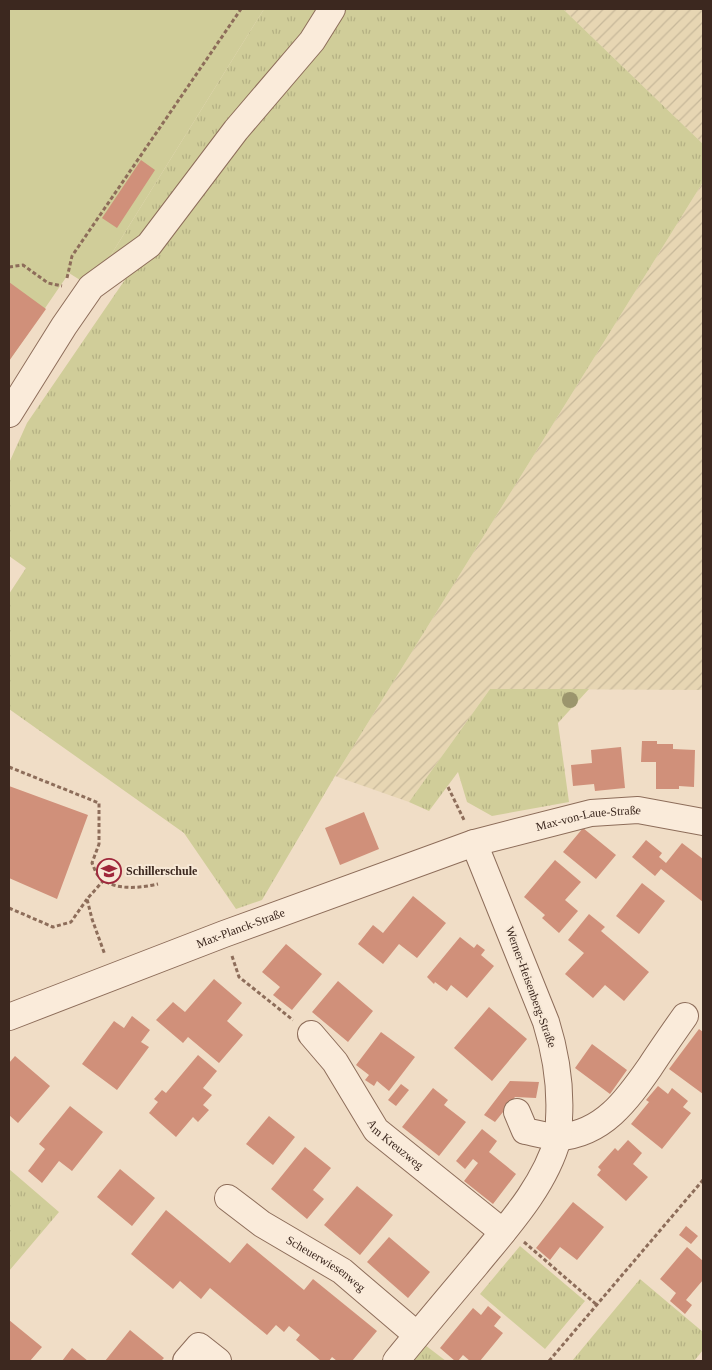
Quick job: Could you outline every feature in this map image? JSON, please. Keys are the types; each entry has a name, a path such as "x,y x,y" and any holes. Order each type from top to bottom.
{"street":[{"path":"9,414 91,287 149,245 236,130 312,41 332,9"},
{"name":"Max-von-Laue-Straße","path":"474,844 591,813 638,810 703,822"},
{"name":"Max-Planck-Straße","path":"9,1017 224,934 474,844"},
{"name":"Werner-Heisenberg-Straße","path":"396,1361 526,1202 543,1173 558,1137 559,1078 554,1048 542,1013 474,844"},
{"path":"517,1112 525,1131 558,1137 583,1132 604,1121 621,1106 685,1016"},
{"name":"Am Kreuzweg","path":"311,1034 335,1062 376,1130 505,1230"},
{"name":"Scheuerwiesenweg","path":"228,1198 262,1224 342,1271 418,1335"},
{"path":"186,1361 199,1346 218,1361"}],"path":[{"path":"9,267 23,265 48,282 64,287 72,256 241,9"},
{"path":"9,767 99,804 99,844 92,863 97,875 109,884 138,888 158,884"},
{"path":"448,787 474,844"},
{"path":"9,908 53,927 71,922 87,898 104,880"},
{"path":"87,898 92,919 106,957"},
{"path":"224,934 239,977 311,1034"},
{"path":"549,1361 703,1180"},
{"path":"505,1230 597,1305"}],"shaded area":[{"path":"563,9 703,9 703,144"},
{"path":"703,182 703,690 490,689 409,802 335,776"}],"green space":[{"path":"9,9 264,9 91,287 69,273 9,361"},
{"path":"264,9 563,9 703,144 703,182 335,776 262,900 236,909 184,833 9,709 9,594 26,568 9,556 9,463 27,423 148,246 91,287"},
{"path":"490,689 589,689 558,723 569,802 492,816 467,802 458,772 429,811 409,802"},
{"path":"9,1169 59,1212 9,1271"},
{"path":"520,1246 585,1301 545,1349 480,1294"},
{"path":"640,1279 703,1332 703,1350 694,1361 572,1361"},
{"path":"425,1345 446,1361 412,1361"}],"building":[{"path":"141,160 155,170 117,228 102,218"},
{"path":"9,282 46,309 9,361"},
{"path":"642,741 657,741 657,744 673,744 673,749 695,750 694,787 679,786 679,789 656,789 656,762 641,762"},
{"path":"621,747 625,788 595,791 594,784 573,786 571,765 592,763 591,750"},
{"path":"9,786 88,815 57,899 9,878"},
{"path":"364,812 379,849 340,865 325,828"},
{"path":"583,828 616,855 596,879 563,852"},
{"path":"646,840 662,853 659,857 666,863 682,843 703,859 703,902 661,869 655,876 632,857"},
{"path":"555,860 581,882 565,900 578,911 559,933 542,918 545,915 524,897"},
{"path":"642,883 665,901 639,934 616,916"},
{"path":"413,896 446,923 417,958 399,944 383,964 358,944 373,925 383,933"},
{"path":"589,914 605,927 601,931 649,972 624,1001 605,985 593,998 565,974 584,953 568,940"},
{"path":"460,937 474,948 477,944 485,950 481,955 494,966 467,998 451,985 447,991 435,982 434,984 427,977"},
{"path":"286,944 322,974 292,1010 273,995 280,987 262,972"},
{"path":"214,979 242,1003 227,1021 243,1035 219,1063 188,1037 183,1043 156,1020 173,1002 185,1012"},
{"path":"338,981 373,1011 348,1042 312,1012"},
{"path":"489,1007 527,1039 492,1081 454,1048"},
{"path":"132,1016 150,1030 141,1042 149,1047 117,1090 82,1064 114,1021 124,1028"},
{"path":"699,1029 703,1032 703,1094 669,1069"},
{"path":"381,1032 415,1057 389,1091 377,1081 374,1086 365,1080 369,1075 356,1065"},
{"path":"592,1044 627,1070 610,1094 575,1068"},
{"path":"198,1055 217,1071 203,1088 212,1095 203,1105 209,1110 198,1122 193,1117 176,1137 149,1113 158,1102 154,1099 162,1090 166,1093"},
{"path":"15,1056 50,1086 18,1123 9,1115 9,1063"},
{"path":"510,1081 539,1082 536,1098 515,1097 495,1122 484,1115"},
{"path":"401,1084 409,1090 396,1106 388,1100"},
{"path":"658,1086 668,1094 672,1088 688,1101 683,1107 691,1113 662,1149 631,1124 649,1102 646,1100"},
{"path":"433,1088 448,1100 444,1105 466,1122 439,1156 402,1127"},
{"path":"70,1106 103,1132 72,1171 59,1161 42,1183 28,1171 45,1149 39,1144"},
{"path":"269,1116 295,1137 273,1165 246,1144"},
{"path":"482,1129 497,1141 489,1152 516,1174 493,1204 464,1181 478,1163 473,1159 465,1169 456,1161"},
{"path":"628,1140 642,1153 633,1164 648,1177 626,1201 597,1175 601,1170 598,1167 615,1148 618,1151"},
{"path":"305,1147 331,1168 313,1190 324,1199 307,1219 271,1189"},
{"path":"120,1169 155,1198 132,1226 97,1197"},
{"path":"357,1186 393,1215 360,1255 324,1225"},
{"path":"573,1202 604,1227 577,1260 560,1247 550,1260 536,1248"},
{"path":"166,1210 230,1263 247,1243 304,1290 313,1279 377,1331 352,1361 337,1361 332,1357 329,1361 321,1361 296,1340 300,1335 289,1326 284,1332 276,1325 267,1335 210,1288 201,1299 180,1281 173,1289 131,1254"},
{"path":"686,1226 698,1236 691,1244 679,1235"},
{"path":"389,1237 430,1272 408,1298 367,1262"},
{"path":"687,1247 703,1261 703,1280 686,1300 692,1305 685,1314 670,1301 676,1293 660,1279"},
{"path":"488,1306 501,1317 494,1326 503,1333 480,1361 470,1361 463,1355 458,1361 455,1361 440,1348 473,1308 481,1315"},
{"path":"9,1320 42,1347 30,1361 9,1361"},
{"path":"130,1330 164,1358 161,1361 105,1361"},
{"path":"72,1348 88,1361 62,1361"}],"place":[{"name":"Schillerschule","path":"109,871"}]}
